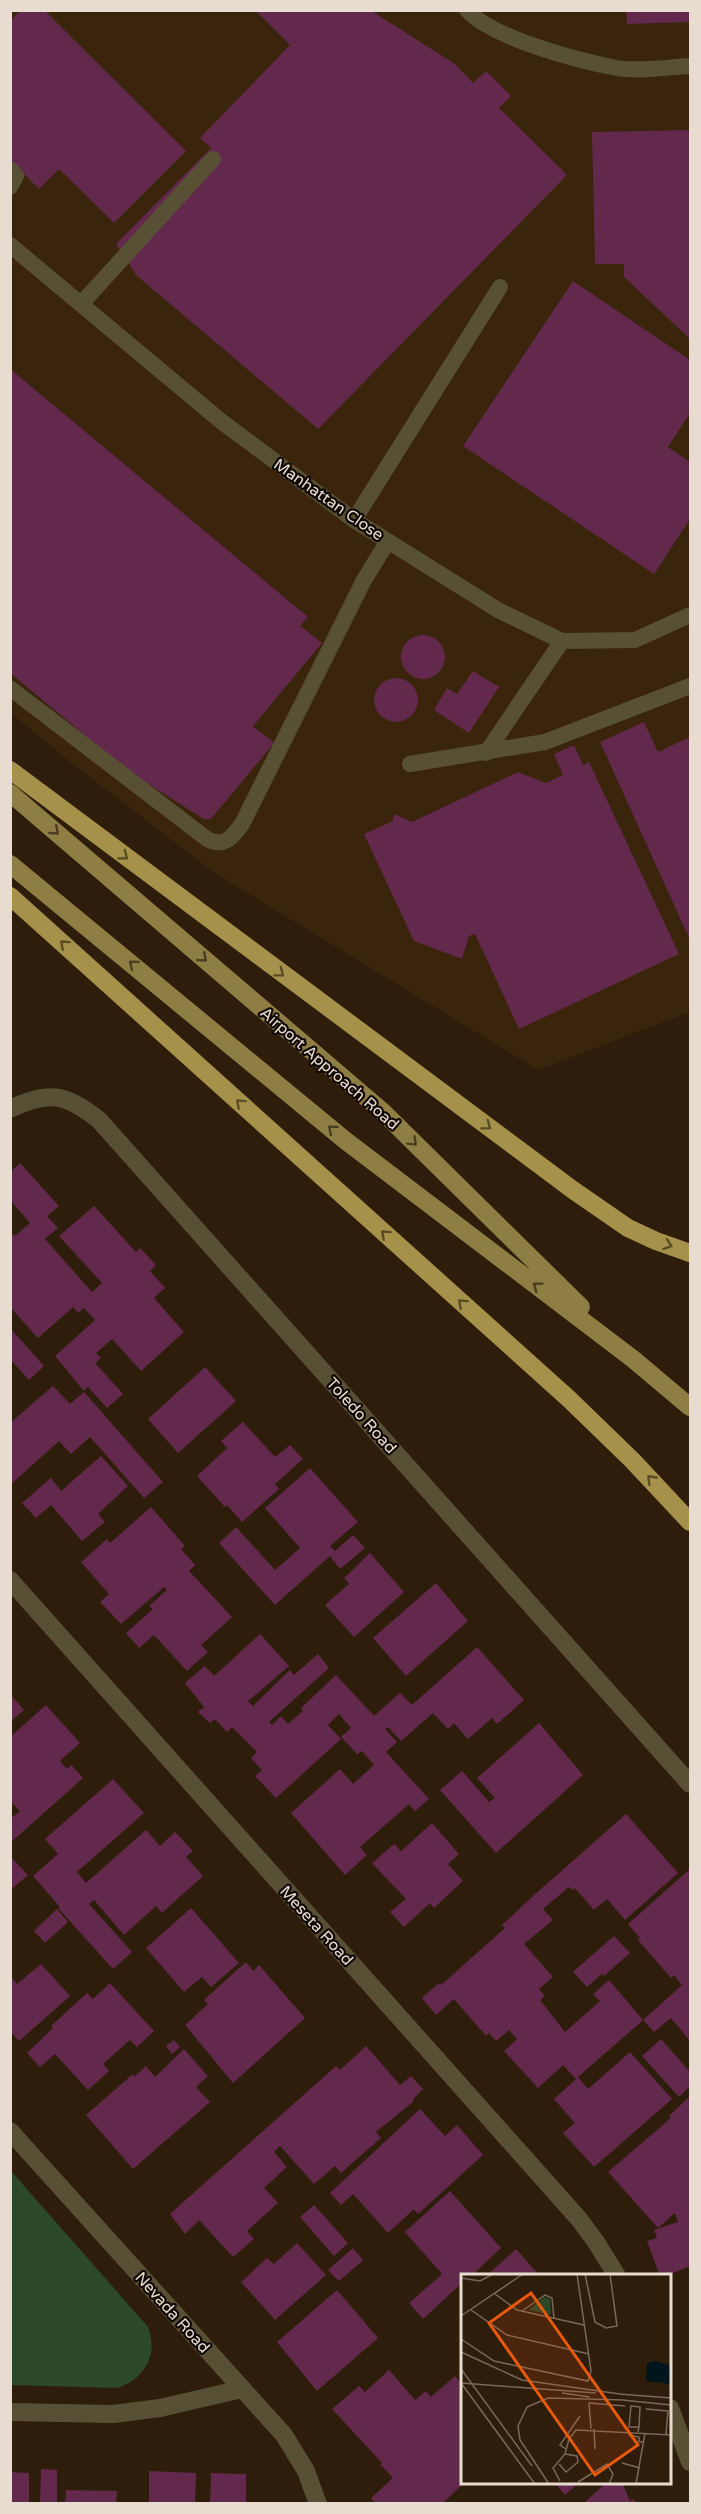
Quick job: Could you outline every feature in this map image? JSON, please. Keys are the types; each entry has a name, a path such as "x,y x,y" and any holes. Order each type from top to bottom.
{"highway":[{"path":"10,770 573,1190 628,1228 690,1253"},
{"path":"10,896 569,1399 632,1460 690,1522"}],"main road":[{"name":"Airport Approach Road","path":"10,793 382,1111 633,1359"},
{"name":"Airport Approach Road","path":"10,864 346,1141 633,1359 690,1407"}],"street":[{"name":"Toledo Road","path":"10,1109 41,1098 58,1098 77,1102 99,1120 690,1784"},
{"name":"Meseta Road","path":"10,1580 579,2219 616,2274"},
{"name":"Nevada Road","path":"10,2131 284,2435 306,2471 318,2504"},
{"path":"10,2412 113,2414 160,2408 242,2389"},
{"path":"671,2413 690,2462"}],"lane":[{"path":"467,10 482,24 525,43 618,68 690,66"},
{"path":"81,304 213,159"},
{"path":"10,169 16,176 10,187"},
{"name":"Manhattan Close","path":"10,245 222,422 354,520 498,610 562,641 635,640 690,615"},
{"path":"354,520 500,288"},
{"path":"10,688 207,839 215,843 224,843 232,838 242,824 364,580 387,541"},
{"path":"486,753 562,641"},
{"path":"410,764 545,742 690,686"}],"shaded area":[{"path":"10,11 690,11 690,1012 538,1070 216,874 70,762 11,713"}],"green space":[{"path":"11,2171 148,2327 152,2347 147,2365 135,2379 127,2384 117,2388 11,2385"}],"building":[{"path":"21,10 44,10 186,151 114,223 59,169 39,189 10,160 10,21"},
{"path":"255,10 370,10 455,64 473,83 486,71 511,96 499,108 567,175 318,429 136,275 116,244 211,148 200,138 290,45"},
{"path":"626,10 690,10 690,22 627,24"},
{"path":"690,130 690,339 624,277 624,264 595,264 592,132"},
{"path":"573,281 690,360 690,413 668,447 690,462 690,519 654,574 463,446"},
{"path":"10,369 308,617 300,626 322,643 253,726 274,743 211,819 204,819 129,772 10,673"},
{"path":"423,635 438,642 445,657 438,672 423,679 408,672 401,657 408,642"},
{"path":"473,671 499,687 469,733 434,710 447,688 457,694"},
{"path":"396,678 411,685 418,700 411,715 396,722 381,715 374,700 381,685"},
{"path":"644,722 658,752 690,737 690,940 600,742"},
{"path":"574,745 583,765 589,762 679,954 519,1029 475,934 469,936 462,959 414,941 364,834 393,821 394,814 412,822 518,772 546,783 563,775 554,754"},
{"path":"20,1163 59,1206 47,1216 58,1228 45,1239 92,1292 102,1283 59,1236 94,1206 136,1252 140,1248 156,1265 150,1271 165,1288 154,1298 184,1332 141,1371 112,1339 96,1353 101,1358 95,1363 123,1394 107,1408 88,1387 84,1391 55,1356 95,1320 84,1308 78,1313 73,1307 38,1338 10,1307 10,1237 14,1234 15,1236 30,1223 10,1200 10,1172"},
{"path":"10,1328 44,1366 29,1380 10,1359"},
{"path":"205,1367 236,1401 178,1453 148,1419"},
{"path":"53,1386 70,1404 84,1392 163,1482 144,1498 90,1437 71,1454 59,1441 10,1485 10,1423"},
{"path":"243,1422 275,1457 290,1445 303,1459 275,1484 279,1489 242,1522 197,1476 227,1448 221,1441"},
{"path":"101,1456 128,1486 98,1514 105,1522 82,1541 51,1505 36,1518 22,1503 51,1478 61,1491"},
{"path":"310,1468 358,1522 330,1546 335,1551 353,1535 365,1548 340,1569 330,1556 275,1605 219,1543 236,1527 275,1570 300,1548 265,1508"},
{"path":"151,1507 185,1546 181,1549 195,1565 189,1571 232,1617 201,1645 208,1652 187,1671 154,1635 139,1648 126,1633 153,1609 149,1606 167,1590 164,1587 121,1624 100,1602 109,1594 81,1562 107,1539 110,1543"},
{"path":"370,1553 404,1592 354,1637 325,1605 349,1584 344,1578"},
{"path":"436,1583 468,1621 406,1676 373,1638"},
{"path":"260,1634 289,1666 248,1701 253,1706 290,1670 294,1675 318,1654 329,1668 269,1722 272,1725 281,1716 288,1724 303,1711 301,1708 336,1675 374,1716 400,1693 412,1705 477,1647 524,1700 497,1724 492,1718 468,1739 454,1723 448,1729 433,1713 401,1741 388,1727 385,1729 397,1742 386,1752 429,1799 415,1811 409,1804 360,1847 367,1855 345,1875 291,1813 340,1769 353,1784 374,1765 362,1751 357,1754 341,1737 351,1728 339,1714 328,1725 341,1739 276,1798 255,1776 262,1770 251,1758 257,1752 232,1727 227,1732 215,1719 210,1723 198,1712 204,1707 185,1683 205,1666 214,1676"},
{"path":"10,1694 24,1710 10,1722"},
{"path":"46,1705 80,1743 60,1761 67,1769 71,1765 83,1778 10,1843 10,1819 20,1811 10,1801 10,1737"},
{"path":"539,1723 583,1775 496,1853 440,1790 462,1771 489,1802 495,1798 477,1778"},
{"path":"113,1779 144,1813 77,1872 86,1883 146,1830 160,1846 175,1832 193,1851 186,1857 203,1876 162,1913 156,1906 124,1935 94,1900 89,1904 132,1952 113,1969 58,1908 60,1907 33,1876 58,1854 45,1839"},
{"path":"626,1814 678,1873 625,1920 607,1899 594,1910 575,1888 573,1890 569,1887 543,1909 553,1920 524,1944 553,1977 539,1989 545,1996 540,2000 565,2032 600,2001 593,1994 609,1980 643,2020 578,2077 588,2089 630,2052 672,2099 594,2167 563,2133 575,2123 554,2099 576,2079 563,2065 538,2088 504,2051 517,2039 509,2030 496,2041 489,2033 486,2036 454,1999 436,2015 422,1998 439,1983 441,1985 505,1928 502,1925"},
{"path":"432,1823 459,1854 448,1864 463,1881 434,1908 430,1903 404,1927 390,1912 406,1899 372,1863 394,1844 401,1851"},
{"path":"10,1856 28,1875 13,1888 10,1885"},
{"path":"690,1869 690,2041 671,2018 654,2032 643,2020 682,1985 674,1975 671,1978 638,1940 640,1938 628,1924"},
{"path":"191,1908 239,1963 211,1987 202,1977 184,1992 146,1948"},
{"path":"57,1909 68,1922 45,1943 34,1931"},
{"path":"614,1936 630,1953 604,1976 602,1974 587,1987 573,1972"},
{"path":"246,1962 253,1971 259,1965 305,2018 233,2083 185,2025 208,2004 204,2000"},
{"path":"41,1964 70,1996 19,2041 10,2031 10,1981 13,1979 17,1984"},
{"path":"110,1983 154,2031 137,2047 130,2040 103,2064 109,2071 88,2090 55,2054 40,2067 27,2053 53,2028 51,2026 87,1993 93,1999"},
{"path":"661,2039 690,2072 690,2086 679,2097 642,2056"},
{"path":"174,2040 180,2047 172,2054 166,2046"},
{"path":"366,2046 400,2085 411,2076 423,2089 413,2099 414,2101 376,2132 381,2138 341,2173 335,2166 314,2184 280,2146 274,2152 287,2167 264,2188 278,2203 247,2231 254,2239 233,2257 199,2220 185,2234 170,2214 336,2066 340,2070"},
{"path":"184,2049 208,2076 196,2087 210,2102 133,2169 86,2115 133,2074 134,2077 146,2066 155,2077"},
{"path":"690,2096 690,2266 671,2274 659,2274 647,2241 657,2238 654,2230 678,2222 675,2213 658,2228 608,2172 671,2118 669,2116"},
{"path":"420,2109 445,2136 457,2125 483,2155 418,2214 414,2209 388,2233 353,2194 341,2205 330,2193"},
{"path":"450,2191 501,2248 473,2274 461,2274 461,2284 423,2319 409,2303 442,2274 405,2232"},
{"path":"314,2205 348,2243 334,2256 300,2217"},
{"path":"297,2243 326,2275 275,2320 241,2282 267,2258 274,2264"},
{"path":"353,2248 363,2260 339,2281 328,2270"},
{"path":"516,2249 538,2274 488,2274"},
{"path":"337,2290 378,2338 317,2391 277,2342"},
{"path":"389,2370 415,2400 426,2391 431,2397 455,2376 461,2383 461,2484 463,2484 442,2504 376,2504 371,2498 393,2478 332,2409 359,2386 365,2392"},
{"path":"41,2469 57,2470 57,2504 40,2504"},
{"path":"149,2471 196,2473 195,2504 149,2504"},
{"path":"10,2472 29,2473 29,2504 10,2504"},
{"path":"211,2473 246,2474 246,2504 210,2504"},
{"path":"556,2484 578,2484 565,2495"},
{"path":"605,2484 623,2484 630,2501 634,2499 636,2504 583,2504"},
{"path":"66,2490 117,2491 116,2504 65,2504"}]}
